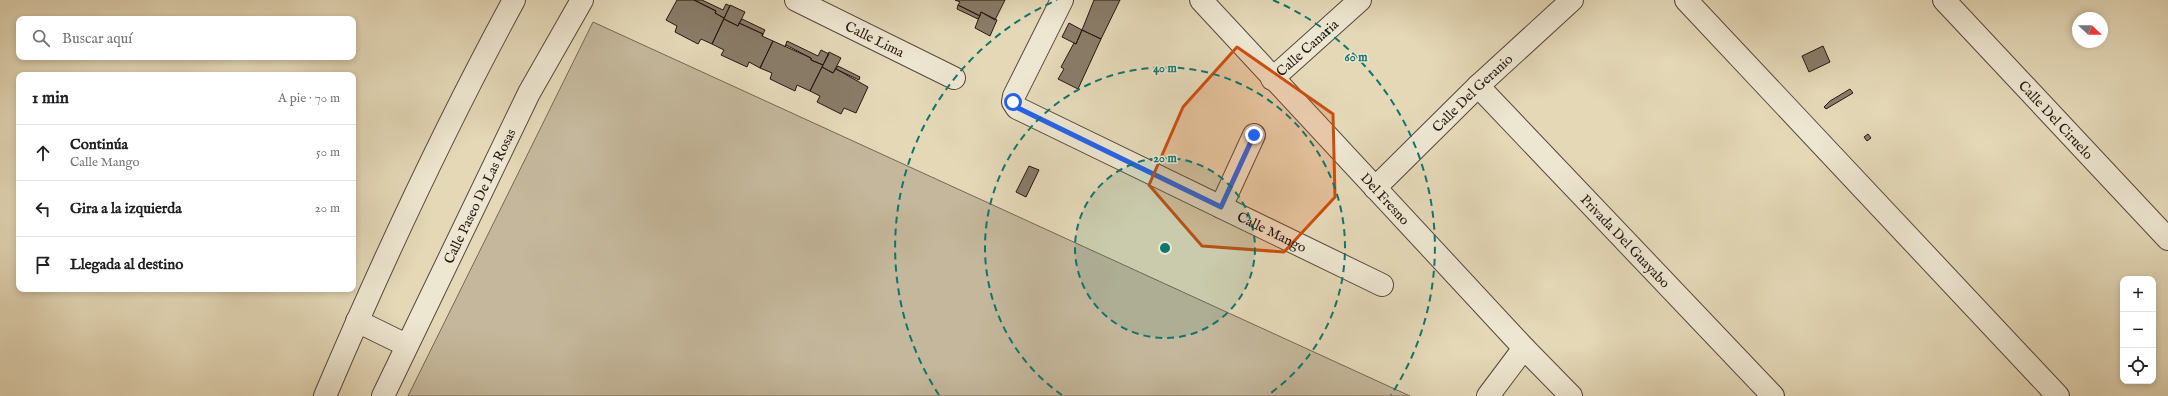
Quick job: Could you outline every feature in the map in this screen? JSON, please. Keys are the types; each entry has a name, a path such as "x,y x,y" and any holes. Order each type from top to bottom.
{"street":[{"path":"325,396 357,321 478,66 514,0"},
{"name":"Calle Paseo De Las Rosas","path":"383,396 406,345 529,93 582,0"},
{"name":"Calle Lima","path":"796,0 954,78"},
{"name":"Calle Mango","path":"1062,0 1014,96 1013,102 1018,108 1382,285"},
{"name":"Del Fresno","path":"1201,0 1272,79 1524,348 1571,396"},
{"name":"Calle Canaria","path":"1272,79 1360,0"},
{"name":"Calle Del Geranio","path":"1375,188 1478,86 1572,0"},
{"path":"1686,0 2058,396"},
{"name":"Calle Del Ciruelo","path":"1944,0 2168,239"},
{"name":"Privada Del Guayabo","path":"1478,86 1773,396"},
{"path":"1221,207 1254,135"},
{"path":"357,321 406,345"},
{"path":"1488,396 1524,348"}],"highlighted area":[{"path":"1237,47 1333,114 1335,197 1284,252 1202,246 1149,185 1183,107"}],"shaded area":[{"path":"593,22 1410,396 408,396"}],"building":[{"path":"677,0 694,0 716,11 715,13 724,18 712,44 701,39 698,44 675,32 677,26 666,20"},
{"path":"694,0 702,0 723,10 726,4 730,6 724,18 715,13 716,11"},
{"path":"955,0 1005,0 995,20 981,12 980,16 958,5 960,2"},
{"path":"1094,0 1120,0 1101,39 1082,30"},
{"path":"730,5 745,12 738,26 724,19"},
{"path":"958,5 980,16 978,19 957,9"},
{"path":"981,12 997,20 990,36 975,28"},
{"path":"724,19 738,26 739,23 763,34 762,36 773,41 760,68 749,62 747,67 721,55 724,50 712,44"},
{"path":"742,19 765,30 763,34 739,23"},
{"path":"1069,23 1082,30 1076,44 1062,37"},
{"path":"1082,30 1101,39 1078,89 1058,79 1064,69 1061,67 1074,43 1076,44"},
{"path":"773,41 823,65 810,91 797,85 795,91 770,79 772,73 760,68"},
{"path":"787,41 818,56 821,50 829,54 823,65 811,60 811,58 786,45 785,47"},
{"path":"1823,46 1830,62 1809,72 1802,56"},
{"path":"829,52 841,58 833,73 822,67"},
{"path":"838,66 860,77 859,80 836,69"},
{"path":"822,67 833,73 836,69 868,87 856,113 844,108 841,114 817,102 820,96 810,91"},
{"path":"1850,89 1853,93 1826,109 1824,107 1830,101"},
{"path":"1868,134 1871,138 1867,141 1864,137"},
{"path":"1029,166 1039,170 1026,197 1016,192"}],"route":[{"path":"1013,102 1018,108 1221,207 1254,135"}]}
